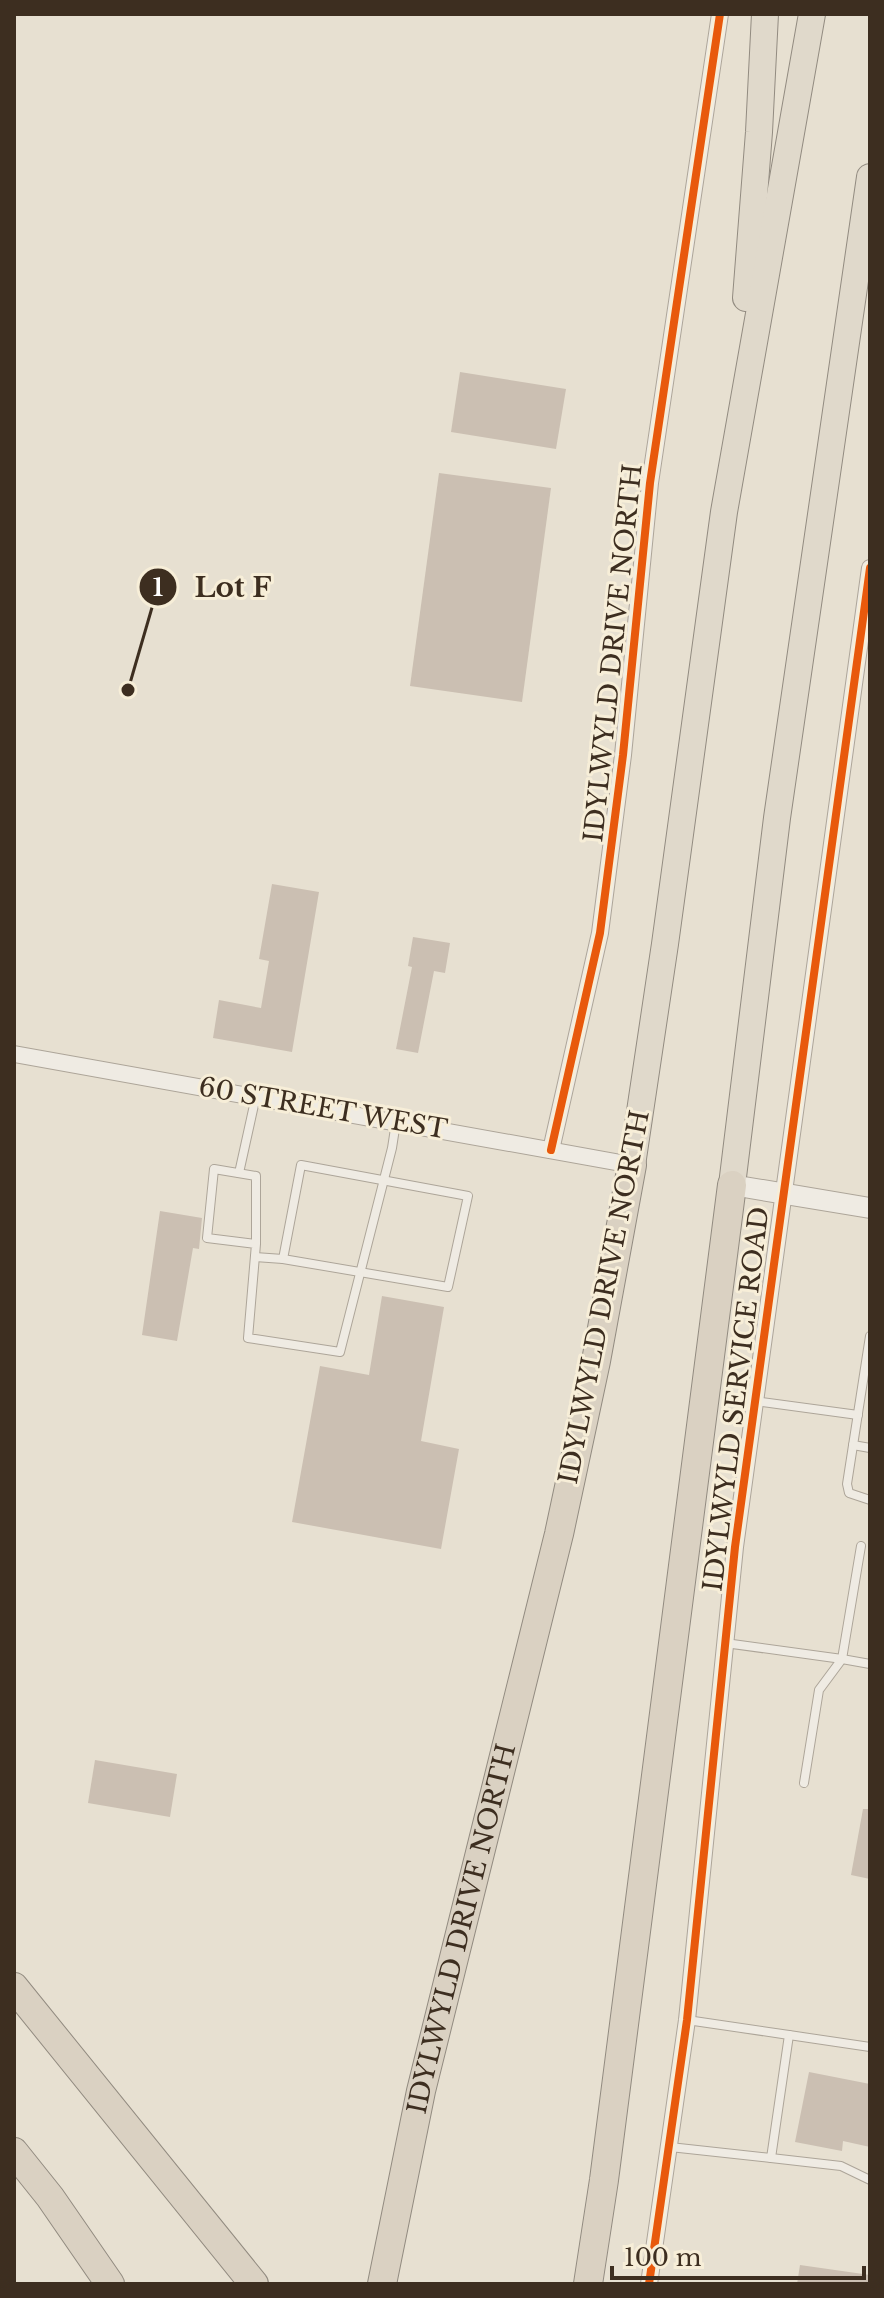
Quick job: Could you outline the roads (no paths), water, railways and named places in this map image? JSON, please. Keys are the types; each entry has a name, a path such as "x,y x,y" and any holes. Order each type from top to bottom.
{"highway":[{"path":"724,512 751,247 765,14"},
{"name":"IDYLWYLD DRIVE NORTH","path":"382,2284 421,2091 559,1534 596,1361 632,1165 724,512 812,14"},
{"path":"588,2284 604,2180 777,818 870,177"},
{"path":"14,1987 254,2284"},
{"path":"14,2152 50,2197 110,2284"}],"street":[{"name":"IDYLWYLD DRIVE NORTH","path":"551,1150 600,933 623,755 650,483 720,14"},
{"name":"IDYLWYLD SERVICE ROAD","path":"649,2284 687,2020 725,1643 755,1401 870,568"},
{"name":"60 STREET WEST","path":"14,1054 632,1165"},
{"path":"732,1185 870,1208"}],"lane":[{"path":"239,1173 256,1096"},
{"path":"256,1244 207,1238 214,1169 256,1176 256,1244 248,1338 340,1352 396,1121"},
{"path":"255,1257 448,1287 468,1196 301,1165 283,1259"},
{"path":"870,1336 847,1484 849,1493 870,1500"},
{"path":"755,1401 858,1415"},
{"path":"853,1445 870,1448"},
{"path":"804,1783 819,1690 842,1659 861,1546"},
{"path":"725,1643 870,1664"},
{"path":"687,2020 870,2047"},
{"path":"771,2158 789,2035"},
{"path":"670,2147 841,2166 870,2180"}],"place":[{"name":"Lot F","path":"128,690"}]}
